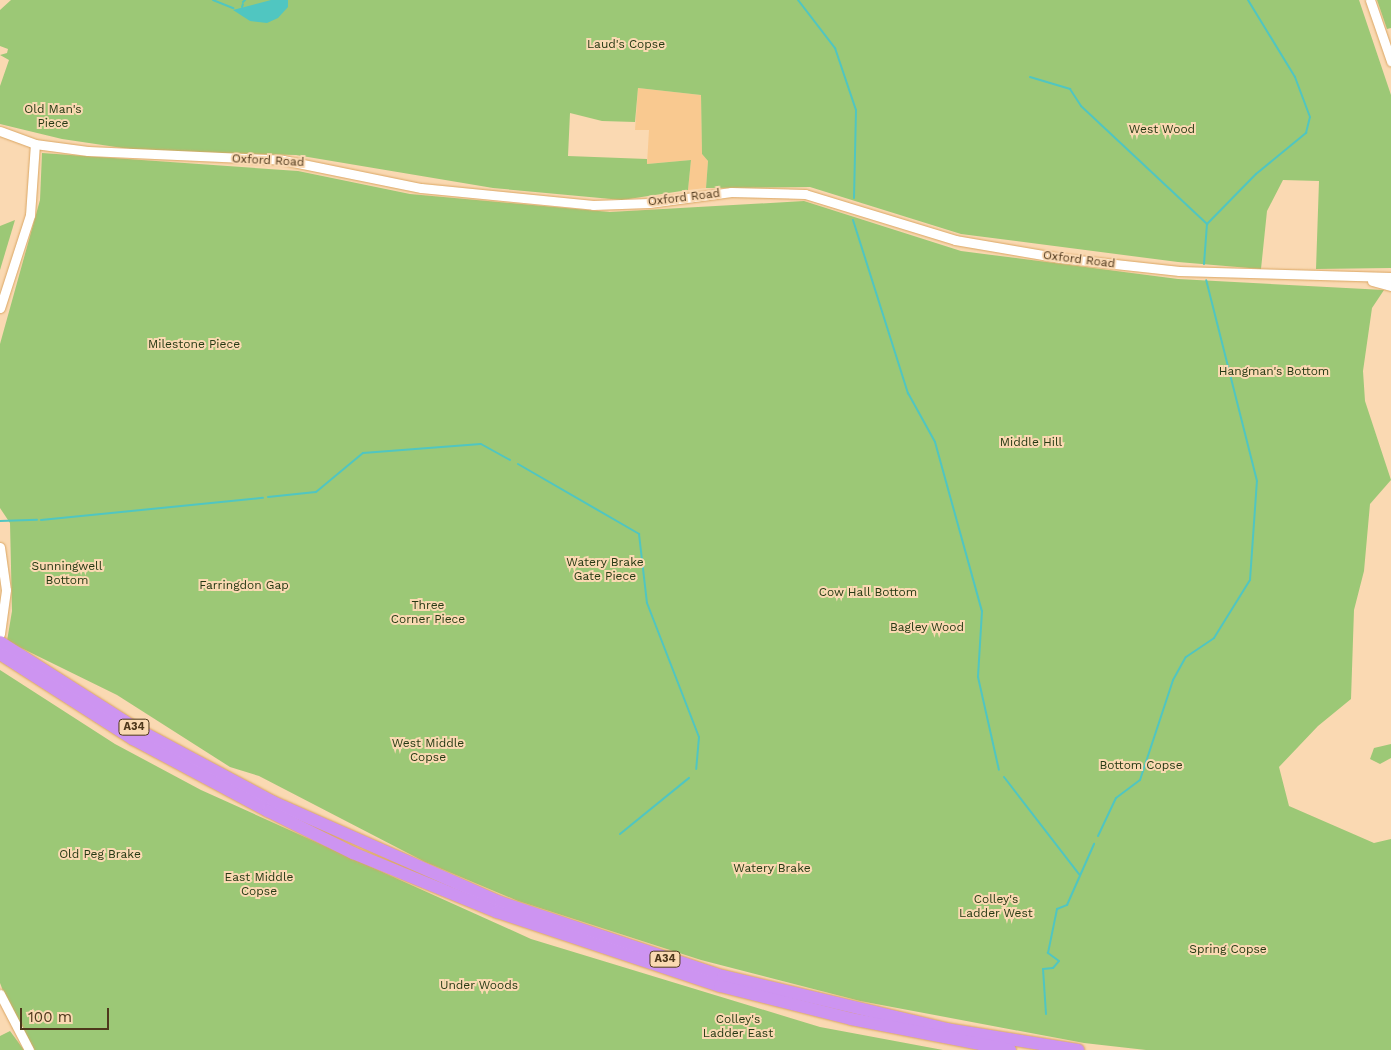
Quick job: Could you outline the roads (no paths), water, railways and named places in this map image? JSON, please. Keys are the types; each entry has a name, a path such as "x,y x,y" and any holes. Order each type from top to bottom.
{"highway":[{"name":"A34","path":"0,642 137,729 273,802 500,902 723,976 947,1029 1078,1050"},
{"name":"A34","path":"0,654 133,739 259,807 354,853 497,912 720,986 851,1019 1010,1050"}],"street":[{"path":"1370,0 1387,37 1391,61"},
{"name":"Oxford Road","path":"0,131 35,144 147,157 283,160 421,188 593,204 649,203 731,192 805,194 954,240 1051,257 1179,271 1365,279 1391,277"},
{"path":"0,308 30,215 35,144"},
{"name":"Oxford Road","path":"1365,279 1391,286"},
{"path":"0,547 6,590 0,634"},
{"path":"0,994 29,1050"}],"water":[{"path":"271,0 288,0 288,7 278,18 267,23 250,21 233,10"}],"waterway":[{"path":"213,0 233,8"},
{"path":"798,0 835,48 856,110 854,198"},
{"path":"1207,224 1256,174 1306,133 1310,117 1295,77 1248,0"},
{"path":"1030,77 1070,89 1081,106 1207,224 1204,264"},
{"path":"853,220 908,393 935,442 982,611 978,677 999,770"},
{"path":"1098,836 1116,798 1140,780 1173,680 1186,657 1214,638 1250,580 1257,481 1206,280"},
{"path":"268,497 316,492 363,453 481,444 510,460"},
{"path":"518,464 639,534 647,603 699,737 696,769"},
{"path":"41,520 263,498"},
{"path":"0,521 37,520"},
{"path":"1004,777 1079,874"},
{"path":"620,834 689,778"},
{"path":"1046,1014 1043,969 1053,968 1059,961 1048,953 1057,909 1067,905 1094,844"}],"park label":[{"name":"Laud's Copse","path":"626,45"},
{"name":"Old Man's Piece","path":"53,117"},
{"name":"West Wood","path":"1162,130"},
{"name":"Milestone Piece","path":"194,345"},
{"name":"Hangman's Bottom","path":"1274,372"},
{"name":"Middle Hill","path":"1031,443"},
{"name":"Watery Brake Gate Piece","path":"605,570"},
{"name":"Sunningwell Bottom","path":"67,574"},
{"name":"Farringdon Gap","path":"244,586"},
{"name":"Cow Hall Bottom","path":"868,593"},
{"name":"Three Corner Piece","path":"428,613"},
{"name":"Bagley Wood","path":"927,628"},
{"name":"West Middle Copse","path":"428,751"},
{"name":"Bottom Copse","path":"1141,766"},
{"name":"Old Peg Brake","path":"100,855"},
{"name":"Watery Brake","path":"772,869"},
{"name":"East Middle Copse","path":"259,885"},
{"name":"Colley's Ladder West","path":"996,907"},
{"name":"Spring Copse","path":"1228,950"},
{"name":"Under Woods","path":"479,986"},
{"name":"Colley's Ladder East","path":"738,1027"}]}
